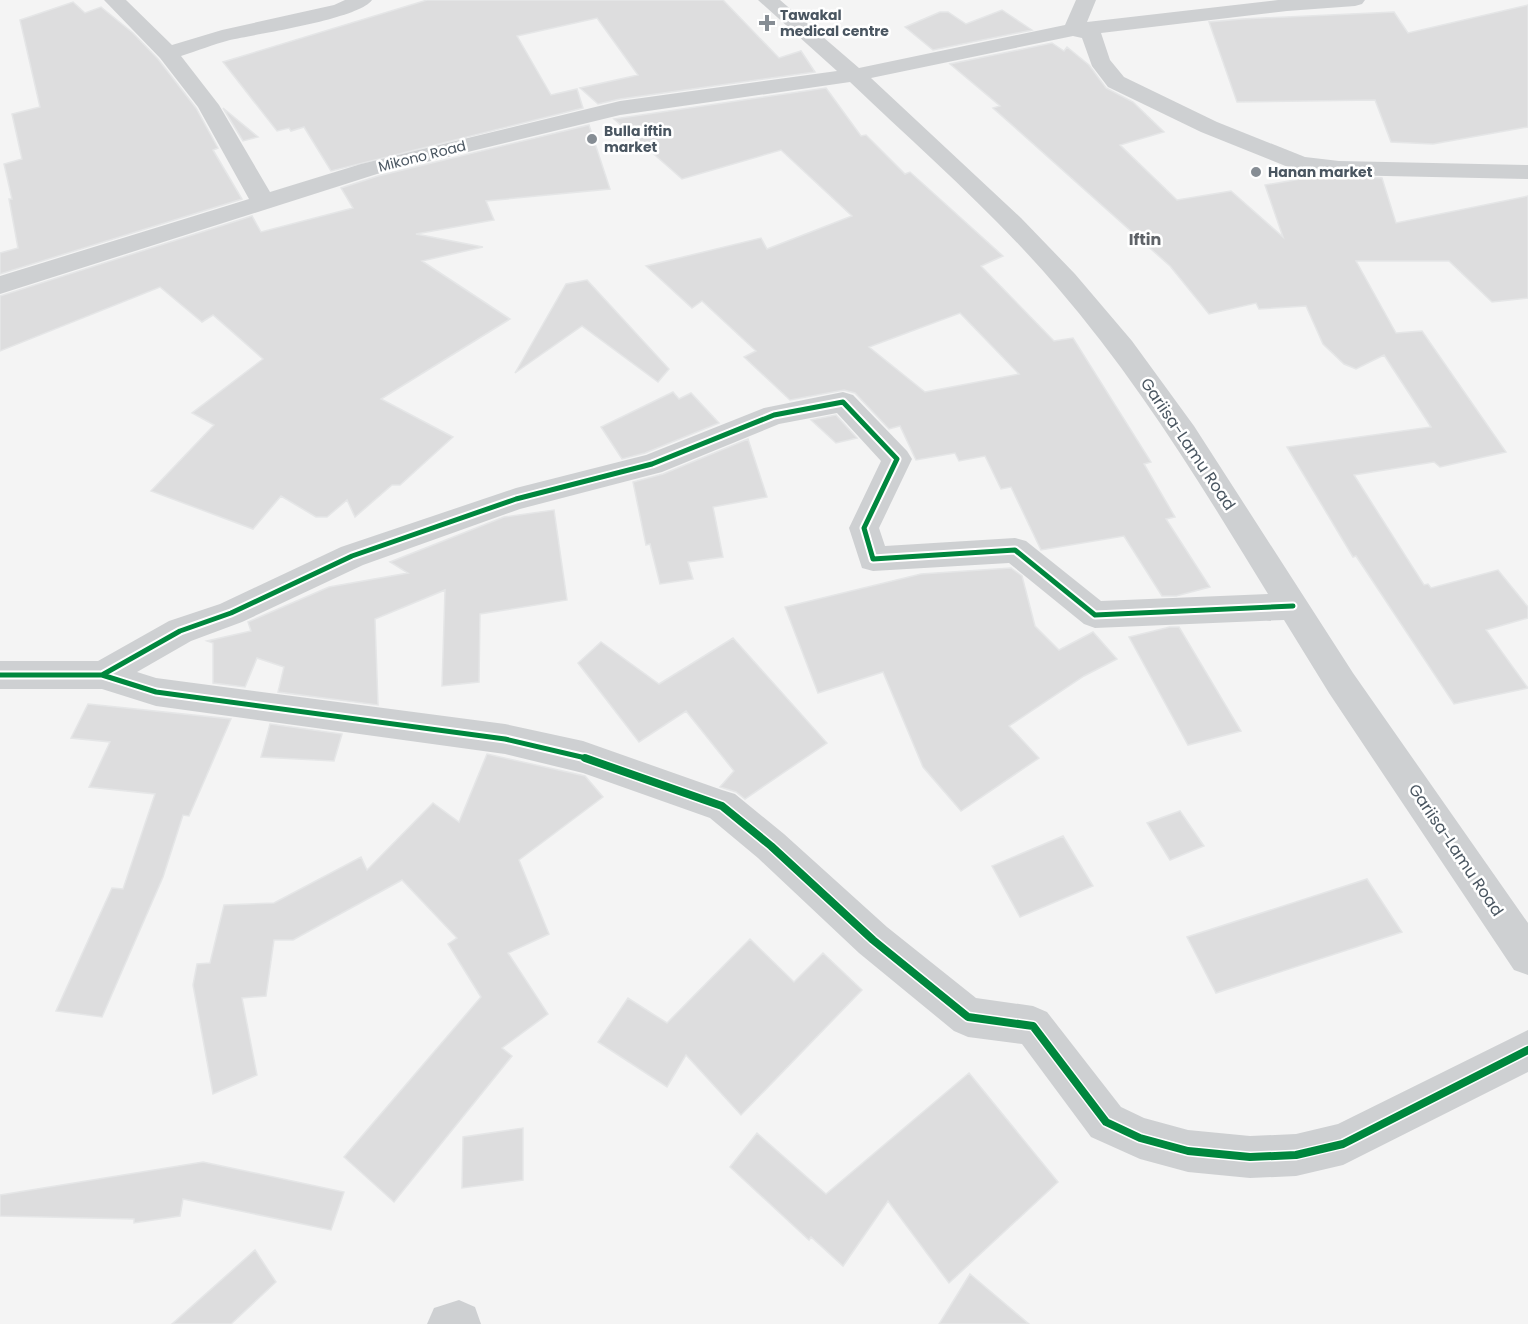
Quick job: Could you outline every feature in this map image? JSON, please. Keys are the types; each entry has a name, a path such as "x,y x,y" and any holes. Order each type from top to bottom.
{"street":[{"path":"114,0 168,53 208,105 264,203"},
{"path":"168,53 222,36 340,10 362,0"},
{"name":"Gariisa-Lamu Road","path":"768,0 855,75 1012,223 1066,280 1122,348 1184,433 1341,683 1528,956"},
{"path":"1086,0 1073,30 1092,34 1095,48 1105,71 1126,88 1209,127 1301,164 1338,168 1528,172"},
{"name":"Mikono Road","path":"0,285 369,170 620,108 855,75 1073,30 1287,5 1354,0"},
{"path":"102,675 180,631 231,613 352,556 516,499 652,464 774,415 843,402 897,459 864,528 873,560 1015,550 1095,615 1293,606"},
{"path":"0,675 102,675 156,692 505,739 583,757 722,806 771,846 873,940 968,1017 1033,1026 1106,1122 1140,1138 1188,1151 1250,1157 1296,1155 1343,1144 1528,1050"},
{"path":"450,1324 459,1323"}],"building":[{"path":"427,0 723,0 779,58 801,51 815,72 598,104 580,88 638,75 597,18 517,36 551,95 577,89 583,108 331,171 304,127 291,131 289,128 277,131 223,62"},
{"path":"73,2 85,13 101,7 133,33 158,59 196,108 218,148 213,150 242,199 0,274 0,253 18,248 9,199 12,199 4,164 22,159 12,114 40,107 20,20"},
{"path":"1528,5 1528,127 1433,144 1391,142 1375,100 1237,102 1209,22 1394,12 1408,33"},
{"path":"1002,10 1032,30 933,50 905,27 940,12 948,12 966,24"},
{"path":"1052,43 1064,51 1067,47 1089,65 1106,88 1133,102 1164,132 1120,145 1177,200 1231,191 1283,237 1265,185 1324,175 1382,178 1396,223 1528,196 1528,298 1492,302 1449,261 1356,261 1396,333 1422,331 1506,452 1440,467 1434,462 1354,475 1424,585 1428,584 1431,588 1498,570 1528,607 1528,618 1486,630 1528,688 1454,704 1356,556 1353,557 1287,447 1431,427 1384,355 1356,369 1344,364 1323,344 1306,306 1259,309 1256,303 1209,314 1170,266 993,108 1000,106 950,64"},
{"path":"826,88 861,136 866,135 905,174 910,172 1003,256 981,266 1054,341 1073,338 1151,462 1144,464 1175,517 1166,519 1210,587 1176,596 1162,596 1124,536 1041,550 1011,487 1001,489 985,456 959,461 955,453 916,460 900,426 889,429 855,393 844,390 790,400 744,357 756,351 702,301 692,308 646,266 761,238 767,249 852,216 781,150 682,179 614,119","holes":["960,313 1019,374 925,392 869,347"]},
{"path":"223,108 258,137 243,141"},
{"path":"589,125 610,189 486,201 494,220 416,234 483,247 422,261 510,319 381,399 453,437 400,485 392,485 355,517 347,500 327,517 316,517 281,496 253,529 151,491 214,425 192,413 263,359 213,315 202,322 160,287 0,351 0,296 252,216 261,232 353,208 341,188 378,176"},
{"path":"587,280 669,369 658,382 582,326 515,373 566,284"},
{"path":"673,392 679,399 691,393 719,423 645,453 622,459 601,427"},
{"path":"836,415 857,438 836,443 811,420"},
{"path":"748,439 767,497 713,507 723,557 688,562 693,579 660,584 650,544 646,545 633,482 663,474"},
{"path":"554,510 567,600 480,614 479,682 442,686 445,590 375,619 378,705 278,692 284,667 257,658 245,687 213,683 213,643 207,641 251,631 248,622 329,587 408,573 390,562 504,517"},
{"path":"1011,568 1022,576 1035,626 1059,650 1093,632 1117,659 1084,676 1009,726 1039,758 961,811 923,767 883,672 818,693 785,607 921,574"},
{"path":"1179,627 1241,731 1188,745 1129,637"},
{"path":"733,638 827,743 745,799 736,792 720,787 734,771 686,711 639,742 578,663 601,642 659,684"},
{"path":"88,704 231,719 189,816 183,815 163,877 102,1017 56,1011 112,888 123,889 155,794 89,787 110,742 71,738"},
{"path":"270,724 342,734 334,761 261,757"},
{"path":"487,754 585,776 603,797 519,860 549,934 508,953 548,1014 502,1048 512,1056 394,1202 344,1157 481,997 448,944 457,938 402,880 293,940 274,940 266,996 242,998 257,1075 213,1094 193,985 197,964 210,963 224,905 274,903 361,857 367,870 433,803 459,822"},
{"path":"1180,811 1204,846 1170,860 1147,823"},
{"path":"1063,836 1093,886 1020,917 992,866"},
{"path":"1367,879 1402,932 1216,993 1187,937"},
{"path":"750,939 794,982 823,953 862,990 741,1115 686,1055 667,1087 598,1042 628,998 667,1023"},
{"path":"969,1073 1058,1182 949,1283 888,1201 843,1266 811,1237 809,1240 730,1167 757,1133 826,1194"},
{"path":"523,1128 523,1180 462,1188 463,1137"},
{"path":"203,1162 344,1192 331,1230 183,1199 180,1216 134,1223 134,1219 0,1216 0,1195"},
{"path":"255,1250 276,1282 231,1324 172,1324"},
{"path":"970,1274 1029,1324 939,1324"}],"cycle path":[{"path":"102,675 180,631 231,613 352,556 516,499 652,464 774,415 843,402 897,459 864,528 873,559 1015,550 1095,615 1293,606"},
{"path":"0,675 102,675 156,692 505,739 583,757 722,806 771,846 873,940 968,1017 1033,1026 1106,1122 1140,1138 1188,1151 1250,1157 1296,1155 1343,1144 1528,1050"}],"place":[{"name":"Tawakal medical centre","path":"767,23"},
{"name":"Bulla iftin market","path":"592,139"},
{"name":"Hanan market","path":"1256,172"}],"district":[{"name":"Iftin","path":"1145,239"}]}
